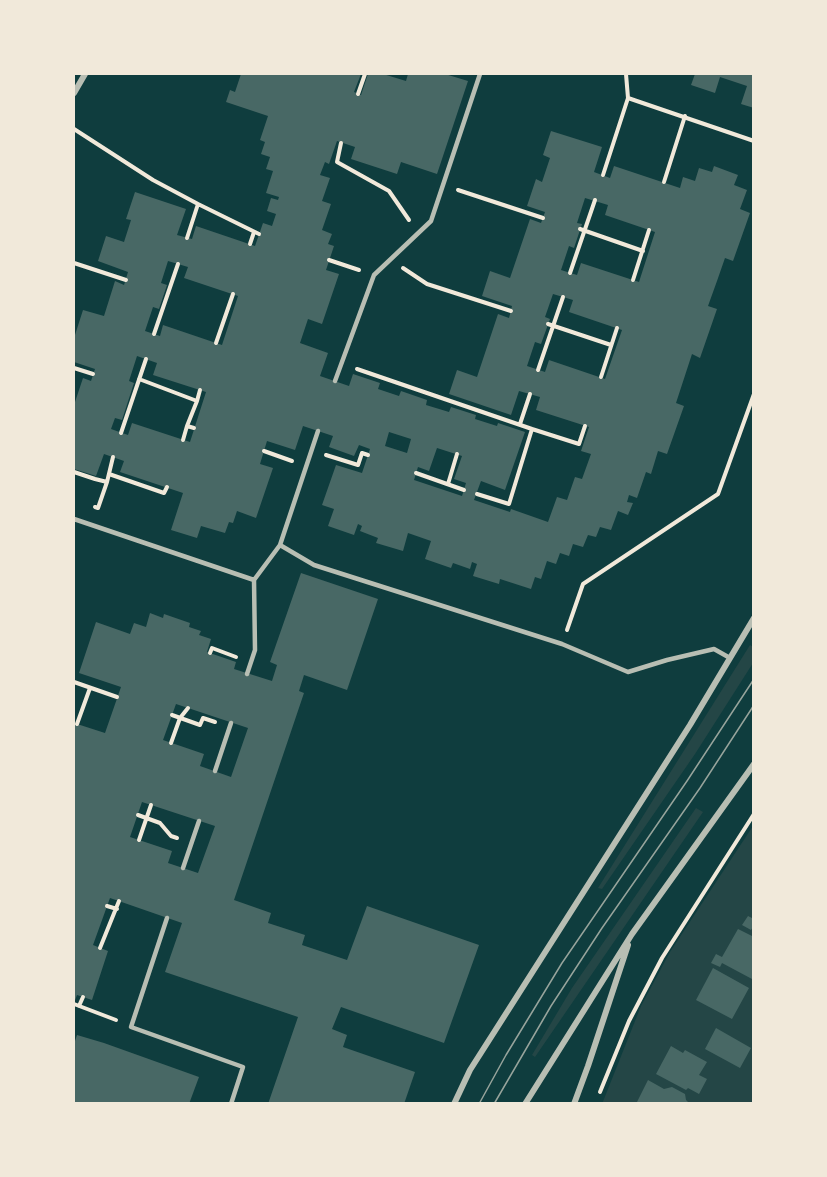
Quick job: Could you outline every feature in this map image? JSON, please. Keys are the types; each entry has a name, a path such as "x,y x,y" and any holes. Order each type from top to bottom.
{"street":[{"path":"74,93 85,74"},
{"path":"454,1104 470,1070 690,725 753,618"},
{"path":"525,1104 632,934 753,764"},
{"path":"574,1104 632,934"}],"lane":[{"path":"335,381 374,275 431,221 480,74"},
{"path":"247,674 255,650 254,580 280,544 318,431"},
{"path":"74,519 254,580"},
{"path":"280,544 314,565 562,644 628,672 714,649 730,658"},
{"path":"215,771 231,723"},
{"path":"183,868 199,821"},
{"path":"167,918 131,1027 243,1067 231,1104"}],"path":[{"path":"358,94 365,74"},
{"path":"603,175 628,98 626,74"},
{"path":"628,98 753,141"},
{"path":"664,182 685,116"},
{"path":"74,129 153,180 256,233 250,244"},
{"path":"341,143 337,162 389,191 418,232"},
{"path":"468,194 543,218"},
{"path":"570,273 595,200"},
{"path":"187,238 198,204"},
{"path":"583,230 643,251"},
{"path":"633,280 649,230"},
{"path":"329,260 374,275"},
{"path":"390,260 427,284 511,311"},
{"path":"74,263 126,280"},
{"path":"154,334 166,293 178,264"},
{"path":"216,343 233,294"},
{"path":"538,370 550,325 562,297"},
{"path":"550,325 611,345"},
{"path":"601,377 617,328"},
{"path":"121,433 146,359"},
{"path":"341,364 579,444 585,426"},
{"path":"74,368 93,374"},
{"path":"139,379 197,401"},
{"path":"183,440 201,390"},
{"path":"520,424 530,394"},
{"path":"562,644 583,584 718,494 753,394"},
{"path":"471,414 473,408"},
{"path":"187,426 194,428"},
{"path":"477,494 509,504 532,429"},
{"path":"312,450 358,465 362,453 368,455"},
{"path":"264,451 306,466"},
{"path":"448,484 457,454"},
{"path":"98,507 113,457"},
{"path":"74,472 107,482"},
{"path":"416,473 464,490"},
{"path":"109,474 164,493 167,488"},
{"path":"210,653 212,648 251,662"},
{"path":"74,682 117,697"},
{"path":"77,724 90,688"},
{"path":"171,743 180,718 188,708"},
{"path":"172,715 200,725 203,718 214,722"},
{"path":"139,840 151,804"},
{"path":"599,1093 629,1021 662,958 753,814"},
{"path":"138,815 160,823 171,836 192,843"},
{"path":"100,948 119,901"},
{"path":"107,906 117,909"},
{"path":"79,1006 83,997"},
{"path":"74,1004 131,1027"}],"shaded area":[{"path":"750,645 753,647 753,663 695,754 602,889 598,888"},
{"path":"696,808 703,812 535,1057 532,1055 572,988"},
{"path":"753,826 753,1103 602,1104 641,1006 670,952"}],"building":[{"path":"241,74 361,74 354,92 361,95 368,74 383,74 406,81 408,74 445,74 468,81 437,174 401,162 397,174 351,159 355,147 337,141 329,164 325,162 320,175 330,178 322,201 331,204 322,230 332,234 328,244 334,246 326,270 339,274 322,324 308,319 300,343 328,353 320,376 349,386 353,374 380,383 378,389 399,396 401,391 427,400 426,405 449,412 451,407 476,415 475,419 497,426 498,423 525,432 505,490 481,481 474,500 510,512 511,509 548,522 557,497 567,500 575,477 582,479 591,454 581,451 589,427 536,410 540,397 519,391 511,415 449,394 457,370 477,377 498,314 509,318 512,306 482,296 490,271 510,278 530,219 541,223 545,212 527,206 536,179 542,182 550,158 543,155 551,131 602,147 594,172 610,178 614,166 680,188 683,177 695,181 699,168 712,172 714,166 738,175 734,185 747,190 740,209 750,213 733,261 725,258 708,306 717,309 700,358 692,354 676,403 684,406 667,454 658,451 651,474 646,472 637,498 629,495 627,502 633,503 628,515 618,511 611,530 600,527 596,537 588,535 583,547 573,544 569,556 560,553 556,564 547,561 541,579 535,577 531,589 500,579 499,584 473,576 477,564 472,562 470,569 453,563 451,568 425,559 431,541 408,533 403,551 376,543 378,538 360,531 362,526 358,524 354,535 328,526 334,509 322,505 336,465 362,473 370,449 359,445 354,456 329,447 333,436 303,426 295,450 267,441 260,464 273,468 256,518 237,511 233,523 229,522 225,533 201,526 197,538 171,530 183,493 120,472 124,461 104,454 96,476 74,469 74,405 83,378 91,381 95,369 74,362 74,334 83,310 104,316 115,281 124,285 128,272 98,261 106,236 124,242 131,220 126,219 135,192 186,209 177,235 192,239 196,226 255,246 263,223 272,226 276,214 267,211 271,198 278,200 279,197 266,193 273,171 266,169 270,157 261,154 265,142 260,140 268,116 226,102 230,90 235,92","holes":["585,198 608,205 605,215 655,232 639,282 581,263 577,275 561,270 569,246 574,248 582,224 577,223","168,261 188,267 184,278 238,296 222,345 163,325 160,336 145,331 153,307 159,309 167,285 161,283","553,294 573,300 569,312 622,330 605,379 549,360 545,372 527,366 535,342 541,344 550,319 545,317","137,356 157,363 153,375 206,392 190,442 132,423 128,435 111,429 115,418 122,420 134,383 129,381","389,432 411,439 407,453 385,446","437,448 462,456 454,479 466,483 462,496 414,480 418,467 429,471"]},
{"path":"695,74 754,74 754,108 741,104 747,86 720,77 715,93 691,85"},
{"path":"301,573 378,599 347,690 304,675 299,691 304,693 234,900 271,913 268,923 305,935 302,945 347,960 367,906 479,945 444,1043 341,1007 332,1029 347,1035 343,1047 415,1072 404,1104 268,1104 298,1017 165,972 182,923 110,898 93,945 108,951 92,1000 77,995 74,1003 74,723 105,733 121,687 79,673 96,622 130,634 134,623 146,627 150,613 163,618 164,614 190,623 189,627 201,631 199,635 211,639 207,652 236,662 234,669 272,681 277,665 270,662","holes":["176,704 248,728 231,777 200,766 204,754 163,740","142,802 215,826 198,873 168,863 172,851 130,837"]},
{"path":"748,916 754,919 751,930 742,925"},
{"path":"738,929 754,937 754,976 752,979 722,963 720,967 711,963 716,954 722,957"},
{"path":"713,968 749,988 732,1019 696,1000"},
{"path":"716,1028 751,1048 740,1068 705,1049"},
{"path":"77,1035 199,1077 189,1104 74,1104 74,1044"},
{"path":"671,1046 683,1053 685,1050 707,1062 699,1075 707,1079 699,1094 688,1088 686,1090 656,1074"},
{"path":"648,1080 664,1089 672,1087 685,1094 690,1104 636,1104"}],"tram line":[{"path":"479,1104 562,963 754,679"},
{"path":"494,1104 551,1006 754,705"}]}
